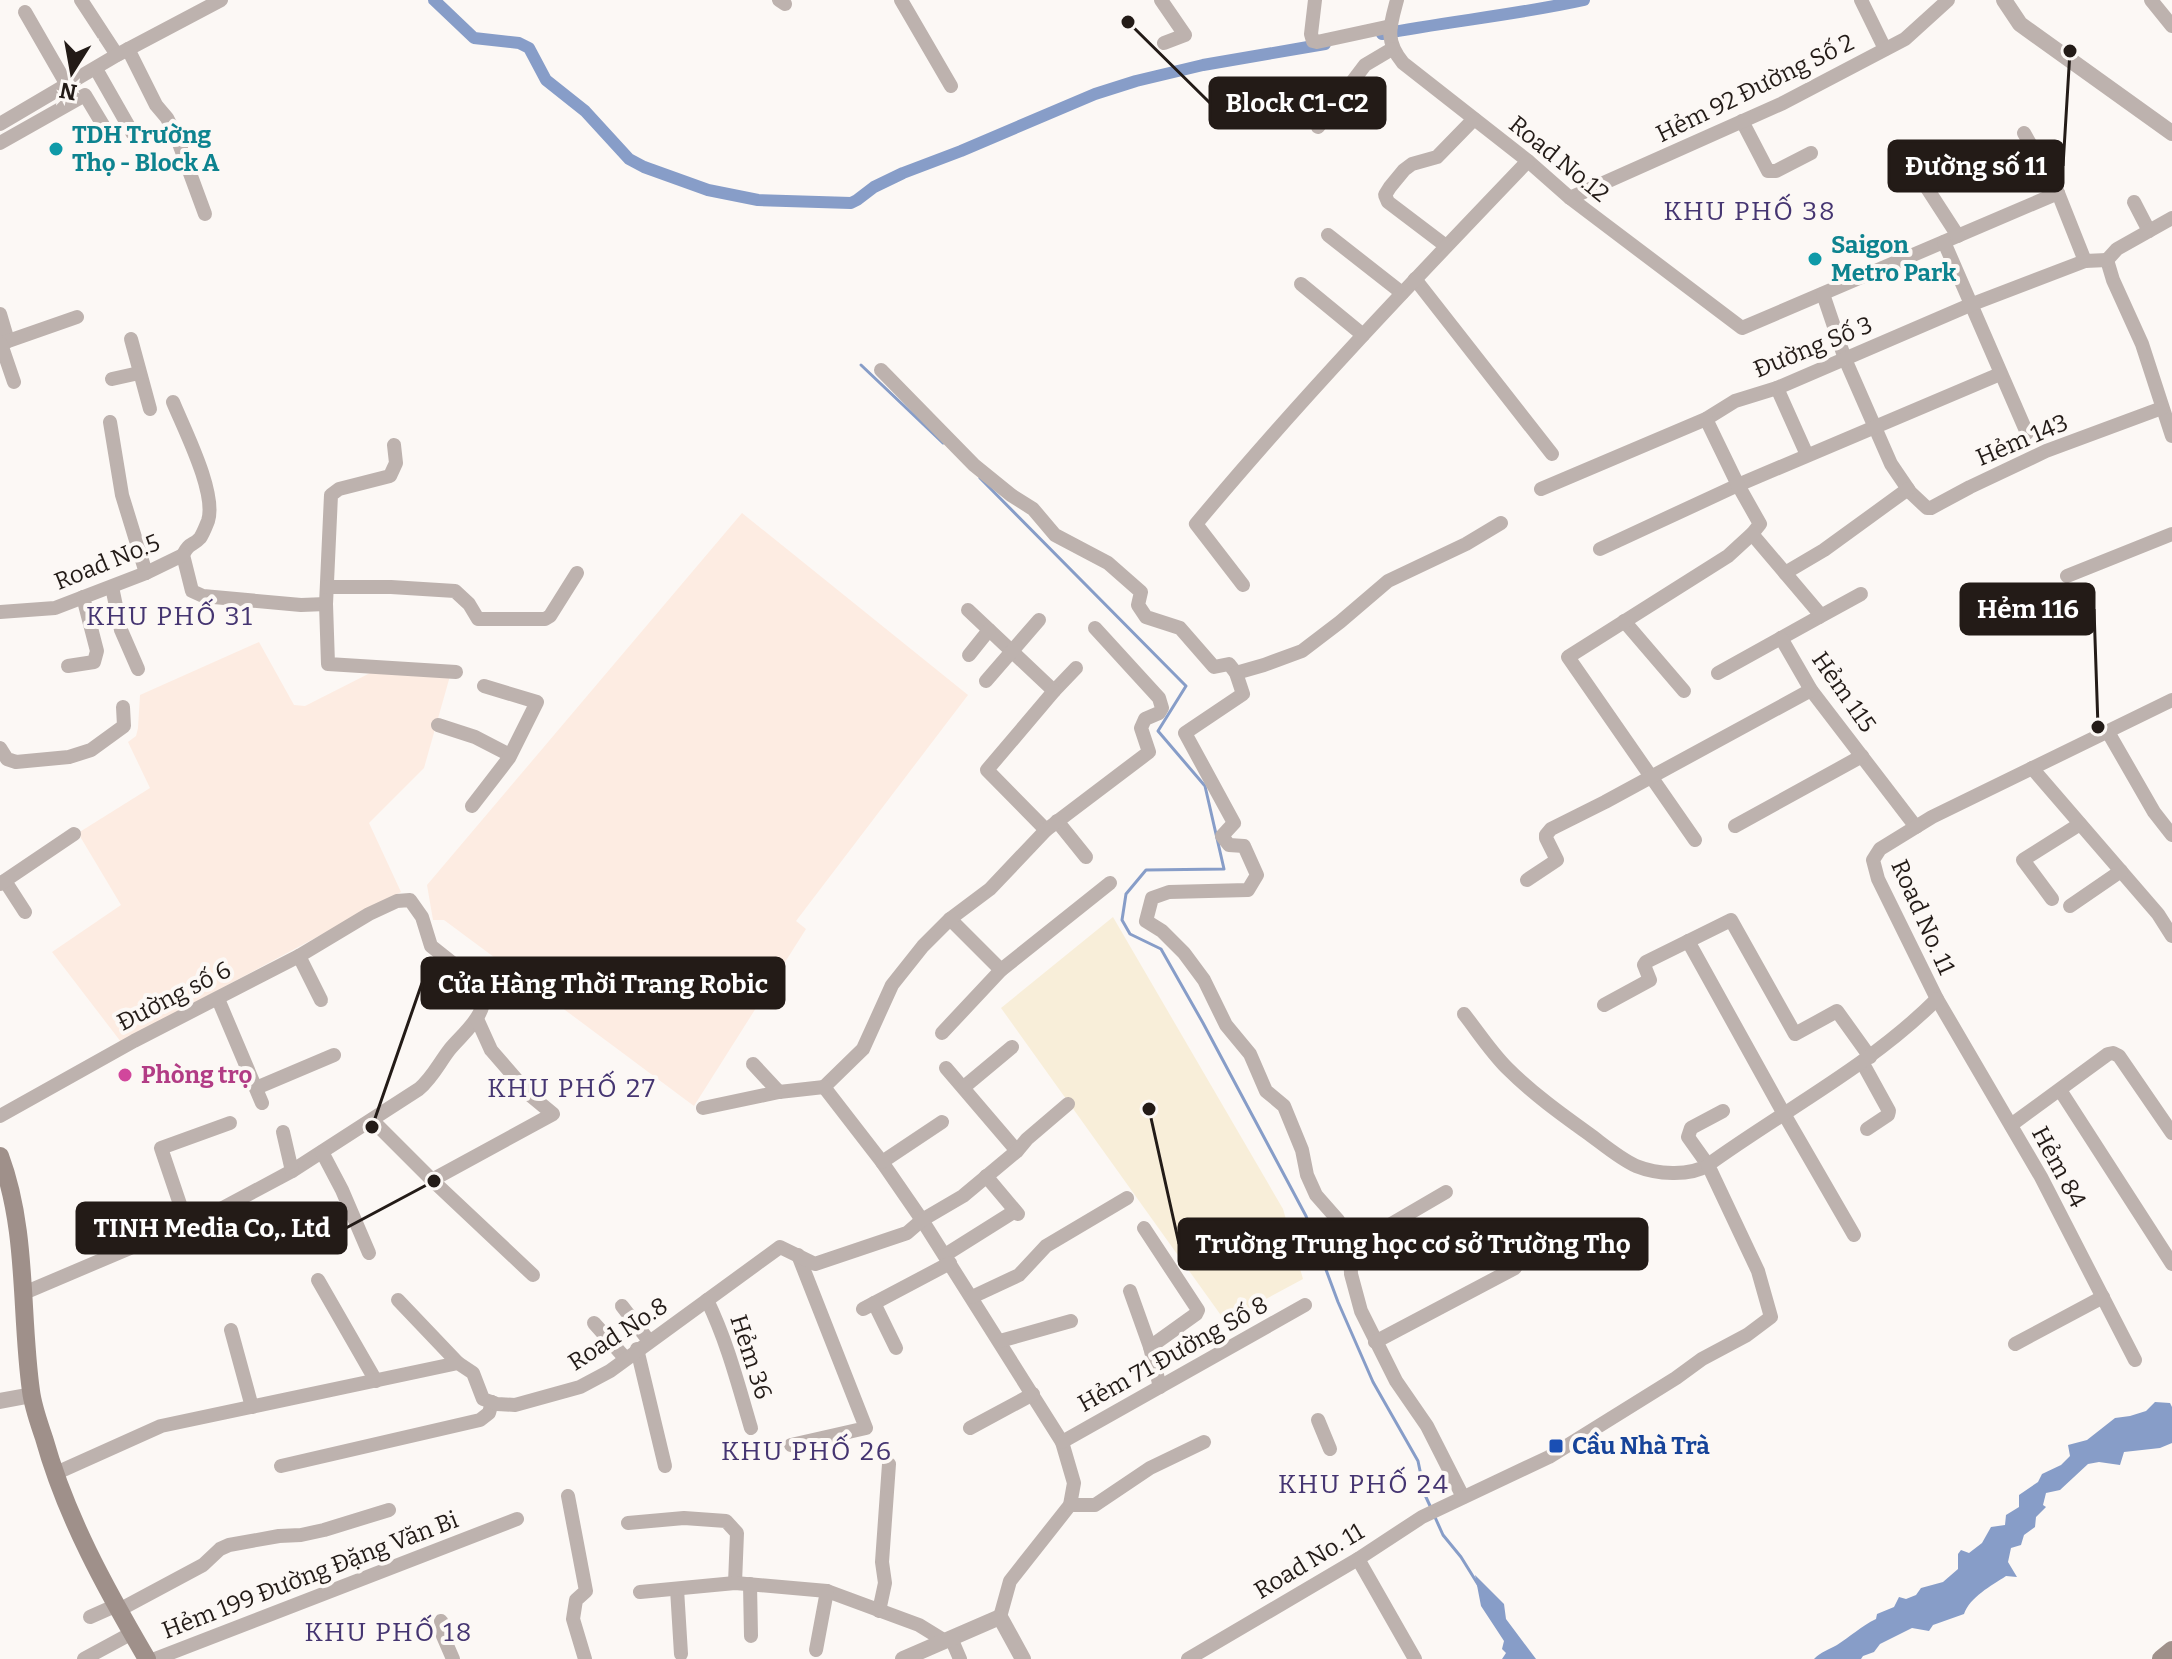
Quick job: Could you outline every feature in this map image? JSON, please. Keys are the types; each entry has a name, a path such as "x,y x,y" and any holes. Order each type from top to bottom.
{"main road":[{"path":"0,1156 9,1181 20,1243 25,1338 32,1395 54,1474 83,1543 147,1659"},
{"path":"2161,1659 2172,1650"}],"street":[{"path":"81,0 123,52 167,118 205,214"},
{"path":"0,124 123,52 221,0"},
{"path":"901,0 951,86"},
{"path":"1161,0 1185,35 1164,43"},
{"path":"1315,0 1313,41 1390,28"},
{"path":"1318,127 1365,65 1392,49 1390,28 1397,0"},
{"path":"1861,0 1885,49"},
{"name":"Hẻm 92 Đường Số 2","path":"1570,198 1783,103 1905,39 1948,0"},
{"path":"2004,0 2020,24 2172,133"},
{"path":"2153,0 2172,26"},
{"path":"25,12 67,85"},
{"name":"Road No.12","path":"1392,49 1403,63 1570,198 1742,328 1823,294"},
{"path":"96,69 133,134"},
{"path":"0,143 85,95 106,130"},
{"path":"1446,246 1388,202 1385,195 1404,170 1412,164 1437,157 1474,119"},
{"path":"1742,121 1768,171 1776,171 1811,153"},
{"path":"2024,133 2058,193 2085,261"},
{"path":"1243,585 1196,524 1363,335 1528,161"},
{"path":"1923,182 1951,239 1970,305 2027,433"},
{"path":"1785,573 1824,550 1908,489 1891,464 1845,359 1823,294 2058,193"},
{"path":"2134,202 2149,231"},
{"path":"2172,218 2117,249 2107,260 2142,344 2172,436"},
{"path":"1328,235 1402,293"},
{"name":"Đường Số 3","path":"1541,489 1706,419 1735,401 1777,388 1970,305 2085,261 2107,260"},
{"path":"1415,279 1552,454"},
{"path":"1301,284 1363,335"},
{"path":"0,314 3,343 14,382"},
{"path":"3,343 77,317"},
{"path":"131,339 150,409"},
{"path":"881,370 974,465 1033,509 1055,535 1108,563 1141,592 1138,605 1146,617 1180,628 1214,667 1229,664 1236,673 1243,694 1185,733 1234,823 1222,836 1229,845 1244,846 1257,875 1248,890 1169,892 1152,898 1146,921 1162,931 1184,953 1204,980 1226,1025 1250,1054 1266,1091 1284,1106 1316,1195 1338,1220 1350,1248 1351,1274 1361,1311 1396,1381 1427,1426 1461,1498"},
{"path":"112,379 139,373"},
{"path":"1600,549 1738,485 2000,374"},
{"path":"1777,388 1807,455"},
{"path":"173,402 206,484 209,505 208,520 200,537 187,546 183,555 192,591 203,596 301,605 326,604"},
{"name":"Hẻm 143","path":"1908,489 1931,508 2046,451 2162,408"},
{"path":"1695,840 1568,657 1728,556 1760,524 1706,419"},
{"path":"110,422 122,495 146,573"},
{"path":"394,445 396,463 390,476 339,489 331,495 326,604 328,664 456,672"},
{"path":"1236,673 1302,651 1388,581 1466,544 1501,523"},
{"path":"1752,534 1819,613 1819,617"},
{"path":"2067,576 2172,534"},
{"name":"Road No.5","path":"0,612 55,608 146,573 183,555"},
{"path":"327,587 455,591 469,604 478,619 545,619 577,573"},
{"path":"112,587 121,630 138,669"},
{"path":"1781,638 1861,594"},
{"path":"68,666 97,659 83,597"},
{"path":"968,610 1054,691"},
{"path":"986,681 1039,620"},
{"path":"1624,621 1684,691"},
{"path":"703,1108 779,1092 824,1087 863,1049 892,985 923,946 950,919 990,889 1052,825 1146,756 1149,752 1141,728 1145,719 1159,713 1162,708 1159,698 1095,628"},
{"path":"969,655 989,630"},
{"name":"Hẻm 115","path":"1718,673 1781,638 1811,690 1916,827"},
{"path":"1076,668 987,770 1086,857"},
{"path":"472,806 510,755 537,702 484,686"},
{"path":"1527,880 1557,860 1546,838 1548,831 1811,690"},
{"name":"Road No. 11","path":"1188,1659 1358,1559 1422,1517 1549,1457 1702,1359 1747,1335 1771,1317 1758,1271 1708,1165 1866,1060 1937,999 1878,879 1873,860 1880,849 1916,827 2172,700"},
{"path":"0,748 7,759 16,762 69,757 91,750 124,726 123,707"},
{"path":"438,725 475,737 510,755"},
{"path":"2108,732 2154,812 2172,835"},
{"path":"1735,826 1862,756"},
{"path":"2032,768 2158,914 2172,936"},
{"path":"2052,899 2023,860 2080,824"},
{"path":"25,912 2,882 74,834"},
{"path":"2070,906 2121,871"},
{"path":"942,1033 1001,970 1110,883"},
{"name":"Đường số 6","path":"0,1116 397,901 410,900 422,917 431,946 480,985 484,997 477,1019"},
{"path":"950,919 1001,970"},
{"path":"1604,1005 1650,980 1644,965 1646,962 1731,920 1795,1034 1837,1011 1866,1060 1889,1111 1888,1115 1867,1129"},
{"path":"1688,941 1854,1235"},
{"path":"299,956 321,1000"},
{"path":"218,999 262,1103"},
{"name":"Hẻm 84","path":"1937,999 2011,1125 2135,1360"},
{"path":"1464,1014 1506,1067 1551,1107 1619,1156 1647,1170 1695,1172 1708,1165 1688,1137 1689,1132 1723,1111"},
{"path":"24,1293 193,1224 292,1171 430,1080 449,1051 477,1019 491,1050 530,1095 553,1114 432,1180"},
{"path":"964,1087 1012,1047"},
{"path":"2011,1125 2113,1053 2119,1056 2172,1133"},
{"path":"256,1088 334,1055"},
{"path":"753,1064 779,1092"},
{"path":"946,1068 1017,1151"},
{"path":"824,1087 922,1220 1062,1442 1074,1483 1070,1505 1010,1581 1000,1617 1023,1659"},
{"path":"2060,1090 2172,1264"},
{"name":"Road No.8","path":"492,1402 515,1405 580,1387 610,1371 780,1247 815,1264 907,1233 922,1220 963,1196 1068,1104"},
{"path":"372,1120 533,1275"},
{"path":"882,1162 942,1122"},
{"path":"187,1225 161,1148 230,1123"},
{"path":"283,1132 292,1171"},
{"path":"322,1152 369,1253"},
{"path":"896,1348 868,1306 947,1259 1016,1212 986,1176"},
{"path":"1350,1248 1446,1192"},
{"path":"972,1297 1019,1275 1046,1246 1127,1198"},
{"path":"1144,1228 1198,1310 1150,1347"},
{"path":"791,1445 866,1428 798,1255"},
{"path":"1375,1342 1515,1268"},
{"path":"318,1280 376,1381"},
{"path":"1130,1291 1160,1387"},
{"path":"2015,1344 2103,1297"},
{"path":"281,1466 480,1420 489,1413 492,1402 483,1399 473,1373 458,1363 398,1300"},
{"name":"Hẻm 36","path":"707,1300 730,1354 751,1428"},
{"name":"Hẻm 71 Đường Số 8","path":"1062,1442 1305,1305"},
{"path":"622,1306 637,1349 665,1466"},
{"path":"1000,1341 1071,1321"},
{"path":"594,1323 637,1349"},
{"path":"231,1330 252,1407"},
{"path":"54,1474 161,1426 458,1363"},
{"path":"970,1428 1033,1394"},
{"path":"0,1401 32,1395"},
{"path":"1318,1420 1330,1449"},
{"path":"1070,1505 1095,1505 1150,1468 1204,1442"},
{"path":"879,1611 885,1583 882,1562 889,1464"},
{"path":"568,1496 586,1591 576,1600 573,1619 585,1659"},
{"path":"90,1617 118,1607 203,1565 229,1545 301,1535 389,1510"},
{"path":"628,1523 684,1518 726,1521 737,1533 751,1636"},
{"name":"Hẻm 199 Đường Đặng Văn Bi","path":"155,1659 517,1519"},
{"path":"1358,1559 1415,1659"},
{"path":"640,1592 743,1583 827,1591 919,1625 948,1640 960,1659"},
{"path":"677,1589 681,1654"},
{"path":"816,1650 827,1591"},
{"path":"903,1659 1000,1617"},
{"path":"441,1621 443,1636 453,1659"},
{"path":"84,1659 132,1633"}],"shaded area":[{"path":"742,513 968,695 796,921 806,929 694,1106 444,920 433,920 427,885"},
{"path":"259,642 294,705 305,706 376,670 450,676 424,768 369,823 401,892 121,1042 52,952 121,905 78,833 150,788 128,742 136,736 140,695"},
{"path":"1113,917 1283,1209 1303,1279 1225,1321 1001,1008"}],"water":[{"path":"2155,1402 2170,1403 2172,1407 2172,1443 2160,1448 2124,1452 2120,1465 2088,1464 2060,1490 2046,1493 2043,1505 2046,1507 2036,1517 2035,1527 2024,1535 2021,1545 2011,1548 2008,1562 2017,1577 2006,1576 1988,1588 1971,1602 1964,1614 1933,1625 1929,1631 1912,1628 1880,1644 1874,1652 1861,1659 1814,1659 1876,1619 1877,1614 1894,1607 1899,1597 1906,1599 1916,1595 1921,1588 1943,1582 1958,1569 1961,1550 1969,1553 1982,1543 1991,1527 2005,1525 2006,1515 2019,1507 2019,1495 2038,1482 2042,1474 2061,1465 2070,1456 2068,1445 2087,1440 2115,1418 2146,1411"},
{"path":"1475,1575 1504,1604 1506,1619 1536,1659 1502,1659 1506,1653 1502,1649 1504,1641 1481,1606"}],"waterway":[{"path":"434,0 474,38 519,43 529,48 546,80 585,111 629,159 708,190 758,200 851,203 903,173 1095,94 1203,65 1325,44"},
{"path":"1382,34 1584,0"},
{"path":"861,365 943,443"},
{"path":"980,478 1186,686 1158,731 1205,786 1224,869 1146,870 1126,894 1122,920 1130,934 1161,949 1306,1216 1338,1302 1373,1382 1418,1461 1431,1508"},
{"path":"1434,1515 1443,1535 1479,1586"}],"place":[{"name":"Block C1-C2","path":"1128,22"},
{"name":"Đường số 11","path":"2070,51"},
{"name":"TDH Trường Thọ - Block A","path":"56,149"},
{"name":"Saigon Metro Park","path":"1815,259"},
{"name":"Hẻm 116","path":"2098,727"},
{"name":"Phòng trọ","path":"125,1075"},
{"name":"Trường Trung học cơ sở Trường Thọ","path":"1149,1109"},
{"name":"Cửa Hàng Thời Trang Robic","path":"372,1127"},
{"name":"TINH Media Co,. Ltd","path":"434,1181"},
{"name":"Cầu Nhà Trà","path":"1556,1446"}],"district":[{"name":"KHU PHỐ 38","path":"1750,211"},
{"name":"KHU PHỐ 31","path":"170,616"},
{"name":"KHU PHỐ 27","path":"572,1088"},
{"name":"KHU PHỐ 26","path":"807,1451"},
{"name":"KHU PHỐ 24","path":"1364,1484"},
{"name":"KHU PHỐ 18","path":"389,1632"}]}
